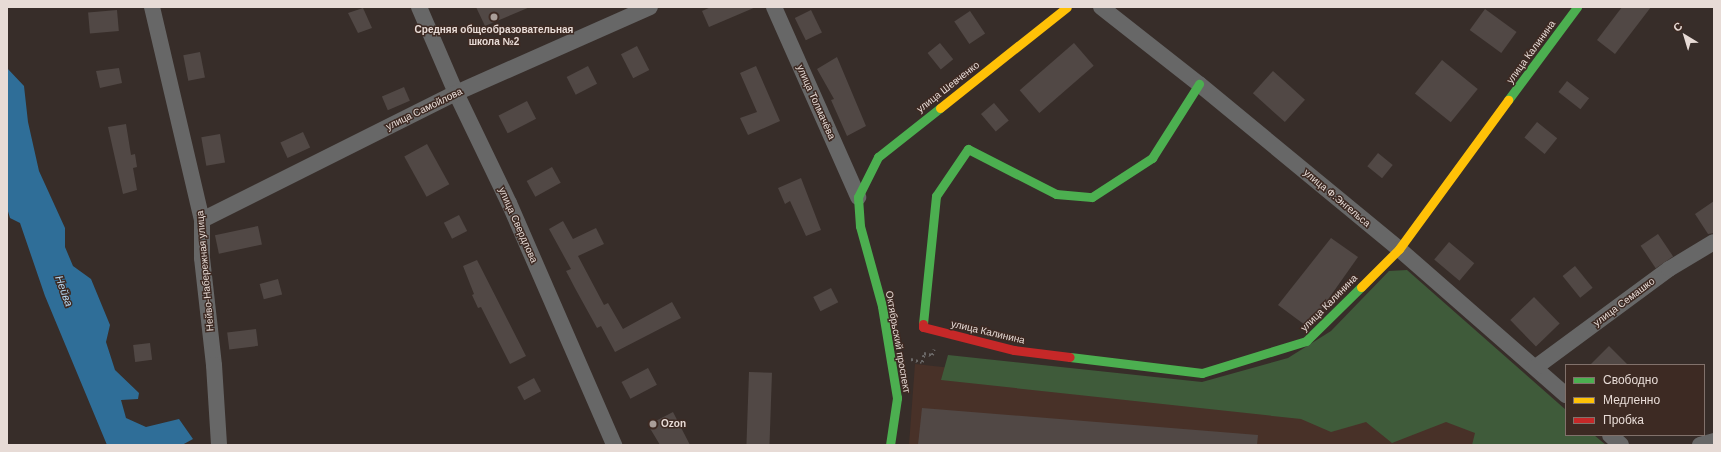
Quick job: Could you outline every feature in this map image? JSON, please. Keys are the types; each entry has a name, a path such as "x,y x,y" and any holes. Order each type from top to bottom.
{"street":[{"name":"Нейво-Набережная улица","path":"152,7 202,220 202,258 214,365 219,445"},
{"name":"улица Свердлова","path":"419,7 456,93 509,203 614,445"},
{"name":"улица Самойлова","path":"202,220 456,93 650,7"},
{"name":"улица Толмачёва","path":"774,7 858,197"},
{"name":"улица Шевченко","path":"858,197 878,156 1067,7"},
{"name":"улица Ф.Энгельса","path":"1101,7 1199,84 1399,249 1536,367 1565,394"},
{"name":"улица Калинина","path":"1199,84 1152,158 1092,197 1056,194 968,150 936,196 923,327 1014,350 1202,373 1306,341 1399,249 1578,7"},
{"name":"Октябрьский проспект","path":"858,197 860,226 882,306 897,398 890,445"},
{"name":"улица Семашко","path":"1536,367 1669,269 1714,242"},
{"path":"1611,436 1621,445"},
{"path":"1700,445 1714,441"}],"shaded area":[{"path":"915,364 1565,435 1593,445 909,445"}],"green space":[{"path":"1407,270 1565,409 1565,436 1595,436 1606,445 1472,445 1475,433 1446,422 1392,443 1366,422 1331,432 1301,419 941,380 948,355 1202,382 1288,358 1331,331 1389,271"}],"water":[{"name":"Нейва","path":"7,68 24,86 28,122 39,171 65,228 65,247 73,266 91,279 110,325 106,342 115,370 139,393 138,399 121,400 126,418 146,427 179,419 193,439 182,445 107,445 45,296 20,223 10,218 7,208"}],"building":[{"name":"Средняя общеобразовательная школа №2","path":"476,7 530,7 485,26"},
{"path":"711,7 756,7 709,27 702,11"},
{"path":"1622,7 1651,7 1615,54 1597,40"},
{"path":"363,8 372,28 358,33 348,13"},
{"path":"1485,9 1517,32 1501,53 1470,30"},
{"path":"117,10 119,31 90,33 88,13"},
{"path":"811,10 822,32 806,40 795,18"},
{"path":"970,11 985,33 969,44 954,22"},
{"path":"940,43 953,59 941,69 928,53"},
{"path":"1074,43 1094,66 1039,113 1020,90"},
{"path":"637,46 649,70 633,78 621,54"},
{"path":"200,52 205,78 188,81 183,55"},
{"path":"837,57 866,126 847,136 831,100 834,99 817,69"},
{"path":"1442,60 1478,89 1451,122 1415,93"},
{"path":"588,66 597,84 576,95 567,77"},
{"path":"756,66 780,121 748,135 740,118 757,112 740,73"},
{"path":"119,68 122,83 100,88 96,71"},
{"path":"1273,71 1305,100 1285,122 1253,93"},
{"path":"1567,81 1589,98 1580,109 1558,92"},
{"path":"404,87 410,101 388,110 382,96"},
{"path":"527,101 536,119 508,133 498,116"},
{"path":"994,103 1009,121 996,132 981,114"},
{"path":"1537,122 1557,138 1545,154 1524,138"},
{"path":"126,124 131,155 135,154 137,167 133,168 137,190 123,194 108,127"},
{"path":"303,132 310,147 288,158 280,143"},
{"path":"220,134 225,163 206,166 201,137"},
{"path":"427,144 449,184 427,197 404,157"},
{"path":"1378,153 1393,165 1382,178 1367,166"},
{"path":"552,167 561,183 535,197 527,181"},
{"path":"801,178 821,230 806,236 790,201 785,204 778,188"},
{"path":"1714,201 1714,233 1708,234 1695,214"},
{"path":"459,215 467,231 452,239 444,223"},
{"path":"563,221 573,239 596,228 604,244 578,256 604,305 608,303 623,329 672,302 681,318 615,352 601,326 597,328 576,290 566,271 571,269 549,229"},
{"path":"258,226 262,245 219,254 215,235"},
{"path":"1658,234 1673,256 1656,268 1641,246"},
{"path":"1331,238 1358,257 1322,308 1305,325 1278,305"},
{"path":"1449,242 1474,263 1459,281 1434,260"},
{"path":"477,260 526,356 510,364 481,307 478,308 472,295 474,294 463,266"},
{"path":"1575,266 1593,288 1580,298 1563,276"},
{"path":"278,279 282,294 264,299 260,284"},
{"path":"831,288 838,302 820,311 813,297"},
{"path":"1534,297 1560,324 1536,347 1510,320"},
{"path":"256,329 258,346 229,349 227,333"},
{"path":"150,343 152,360 135,362 133,345"},
{"path":"1609,346 1627,364 1591,364"},
{"path":"648,368 657,385 630,399 622,382"},
{"path":"749,372 772,373 769,445 746,445"},
{"path":"534,378 541,391 524,400 517,387"},
{"path":"922,408 1258,435 1257,445 918,445"},
{"path":"673,412 690,445 660,445 648,425"}],"traffic: fast":[{"path":"1508,100 1577,7"},
{"path":"923,324 936,196 968,149 1056,194 1092,197 1152,158 1199,84"},
{"path":"890,445 897,398 882,306 860,226 858,197 878,157 940,108"},
{"path":"1070,357 1202,373 1306,341 1361,287"}],"traffic: slow":[{"path":"940,108 1067,7"},
{"path":"1361,287 1399,249 1508,100"}],"traffic: jam":[{"path":"923,324 923,327 1014,350 1070,357"}],"place":[{"name":"Средняя общеобразовательная школа №2","path":"494,17"},
{"name":"Ozon","path":"653,424"}]}
